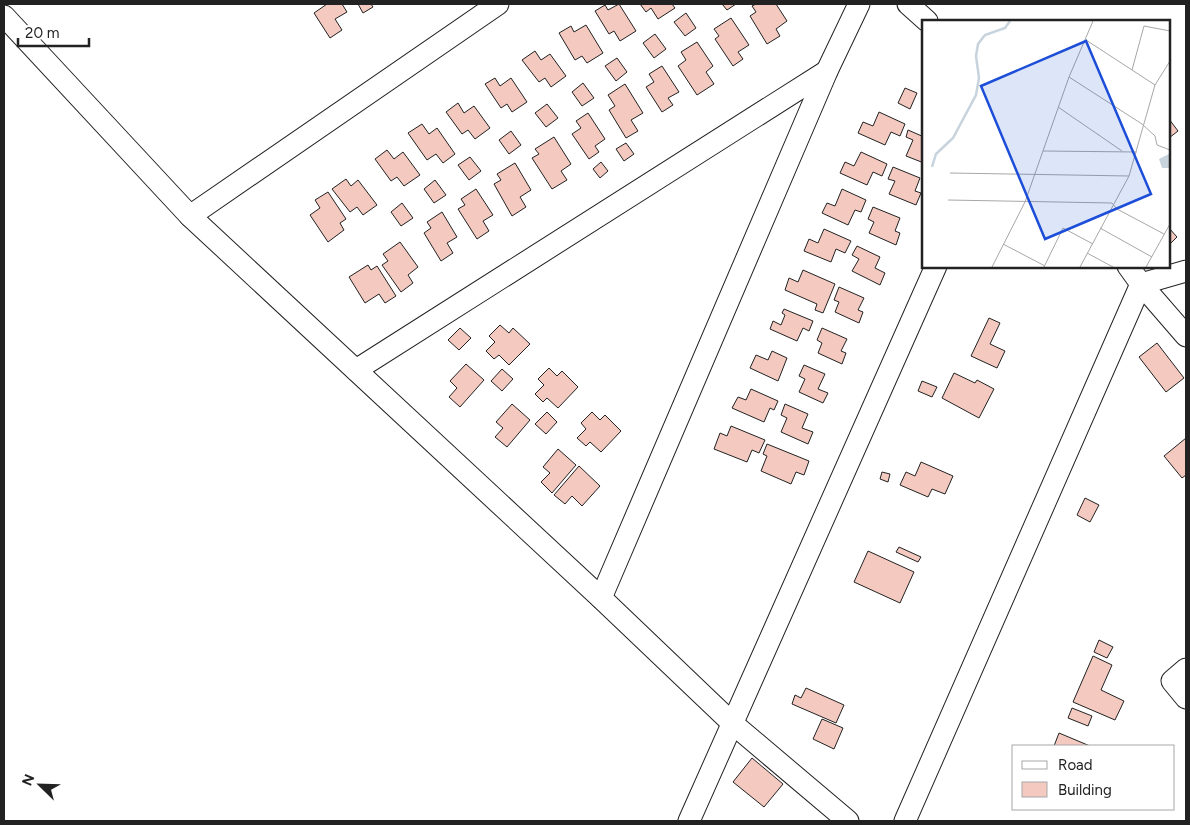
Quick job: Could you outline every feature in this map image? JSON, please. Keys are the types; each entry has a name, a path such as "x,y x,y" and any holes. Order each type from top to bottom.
{"street":[{"path":"190,216 498,4"},
{"path":"602,598 827,71 859,4"},
{"path":"908,4 926,20"},
{"path":"4,16 190,216 602,598 732,723 848,821"},
{"path":"356,370 827,71"},
{"path":"689,821 935,268"},
{"path":"1129,268 1186,336"},
{"path":"1141,284 1186,271"},
{"path":"905,821 1141,284"},
{"path":"1186,669 1172,682 1186,698"}],"building":[{"path":"327,4 342,4 347,12 335,19 342,30 330,38 314,13"},
{"path":"358,4 371,4 373,7 363,13"},
{"path":"619,4 636,31 620,41 614,31 609,34 595,11 605,5 608,10"},
{"path":"640,4 672,4 675,8 658,19 651,8 646,12"},
{"path":"722,4 736,4 727,10"},
{"path":"756,4 776,4 787,21 776,29 780,36 767,44 750,16 756,12 752,6"},
{"path":"686,13 696,28 685,36 674,22"},
{"path":"731,18 749,45 738,52 743,59 733,66 715,39 719,36 714,29"},
{"path":"586,25 603,53 587,63 582,56 575,60 559,33 571,26 574,32"},
{"path":"655,34 666,49 654,58 643,43"},
{"path":"697,42 713,66 706,72 714,84 697,95 678,66 686,60 681,52"},
{"path":"535,51 541,60 550,54 566,76 551,87 545,78 539,82 522,60"},
{"path":"617,58 627,72 616,81 605,66"},
{"path":"662,66 679,92 668,98 673,105 662,112 646,87 654,82 649,74"},
{"path":"495,78 500,86 511,78 527,102 512,112 507,104 501,108 485,84"},
{"path":"583,83 594,98 582,106 572,92"},
{"path":"625,84 643,113 631,120 638,131 626,138 609,110 615,106 608,95"},
{"path":"905,88 917,93 910,109 898,103"},
{"path":"458,103 464,113 474,106 490,128 475,139 468,130 462,134 446,112"},
{"path":"547,104 558,118 546,127 535,113"},
{"path":"879,112 905,124 900,136 891,132 885,145 858,133 863,122 873,126"},
{"path":"588,113 605,139 595,146 599,152 589,159 572,134 581,128 576,121"},
{"path":"1170,120 1178,131 1170,137"},
{"path":"422,124 429,134 437,128 455,154 443,163 436,154 427,160 408,133"},
{"path":"908,130 922,136 922,162 906,156 913,140 906,137"},
{"path":"511,131 521,145 509,154 499,140"},
{"path":"554,137 571,164 561,171 567,180 552,189 532,158 539,154 535,149"},
{"path":"626,143 634,154 624,161 616,149"},
{"path":"387,150 394,159 403,152 420,175 404,186 397,177 391,181 375,159"},
{"path":"861,152 887,164 882,176 873,172 867,185 840,173 845,162 854,166"},
{"path":"470,157 481,171 469,180 458,165"},
{"path":"601,162 608,171 600,178 593,169"},
{"path":"515,163 531,190 520,197 526,207 512,216 494,184 501,180 497,174"},
{"path":"893,167 920,178 915,191 921,193 916,205 889,194 895,181 888,179"},
{"path":"346,179 351,186 358,180 377,205 363,215 357,207 350,212 332,189"},
{"path":"435,180 446,195 434,203 424,189"},
{"path":"476,189 493,215 483,221 489,231 477,239 458,209 465,205 461,199"},
{"path":"842,189 866,200 861,212 855,210 848,225 822,213 827,203 835,206"},
{"path":"328,192 346,219 340,223 344,230 328,242 310,215 320,208 315,200"},
{"path":"402,203 413,218 401,226 391,212"},
{"path":"873,207 900,218 895,231 900,233 896,245 869,233 874,222 868,219"},
{"path":"442,212 457,237 447,243 453,253 441,261 424,233 431,228 427,222"},
{"path":"824,229 851,241 845,253 836,249 831,262 804,251 809,239 818,243"},
{"path":"1170,229 1177,237 1170,244"},
{"path":"400,242 418,267 408,275 413,283 401,292 382,265 388,261 383,254"},
{"path":"857,246 880,257 875,268 885,273 880,285 852,271 859,259 852,255"},
{"path":"368,265 371,270 377,266 396,296 385,303 379,294 365,303 349,277"},
{"path":"803,270 835,284 823,313 815,310 817,304 785,290 789,278 798,282"},
{"path":"839,287 864,298 858,310 863,312 859,323 835,312 839,302 834,300"},
{"path":"784,309 813,321 809,331 803,328 797,341 770,329 773,321 781,325 785,315 782,313"},
{"path":"989,318 1000,323 990,344 1005,351 997,368 971,356"},
{"path":"500,325 509,333 513,328 530,344 509,365 499,355 494,359 486,351 495,342 489,336"},
{"path":"460,328 471,338 459,350 448,340"},
{"path":"822,328 847,339 841,351 846,353 842,364 818,353 822,343 817,340"},
{"path":"1157,343 1184,378 1166,392 1139,357"},
{"path":"772,351 787,358 778,381 750,368 756,355 768,360"},
{"path":"466,364 484,380 460,407 449,397 457,388 450,381"},
{"path":"804,365 825,374 818,389 828,393 823,403 799,392 805,379 799,376"},
{"path":"549,368 557,376 562,371 578,387 558,408 547,398 543,402 535,394 544,385 538,379"},
{"path":"502,369 513,379 502,391 491,381"},
{"path":"954,373 975,383 977,380 994,389 979,418 942,398"},
{"path":"922,381 937,387 932,397 918,391"},
{"path":"751,389 778,401 774,410 770,408 764,422 732,408 738,397 746,400"},
{"path":"512,404 530,420 507,447 495,437 503,428 496,422"},
{"path":"785,404 808,414 802,428 813,432 808,444 781,432 787,418 781,415"},
{"path":"547,412 557,422 546,434 535,424"},
{"path":"592,412 600,420 605,415 621,431 601,452 590,442 586,446 577,438 586,429 581,423"},
{"path":"731,426 765,440 759,453 752,450 747,462 714,449 720,433 727,436"},
{"path":"1186,438 1186,475 1182,478 1164,456"},
{"path":"767,444 809,461 804,475 796,472 791,484 761,471 767,456 763,454"},
{"path":"558,449 576,465 552,493 541,482 550,473 543,467"},
{"path":"921,462 953,476 945,494 932,489 928,497 900,485 906,472 915,476"},
{"path":"579,466 600,486 582,506 572,496 565,504 554,495"},
{"path":"882,472 890,474 888,482 880,479"},
{"path":"1085,498 1099,505 1090,522 1077,515"},
{"path":"899,547 921,557 918,562 896,552"},
{"path":"868,551 914,572 900,603 854,582"},
{"path":"1099,640 1113,647 1107,658 1094,652"},
{"path":"1093,656 1112,665 1101,690 1124,701 1115,720 1073,702"},
{"path":"806,688 844,705 836,723 792,704 795,695 801,698"},
{"path":"1072,708 1092,716 1088,726 1068,718"},
{"path":"822,719 843,728 834,749 813,739"},
{"path":"1059,733 1088,745 1054,745"},
{"path":"752,758 783,784 764,807 733,782"}]}
